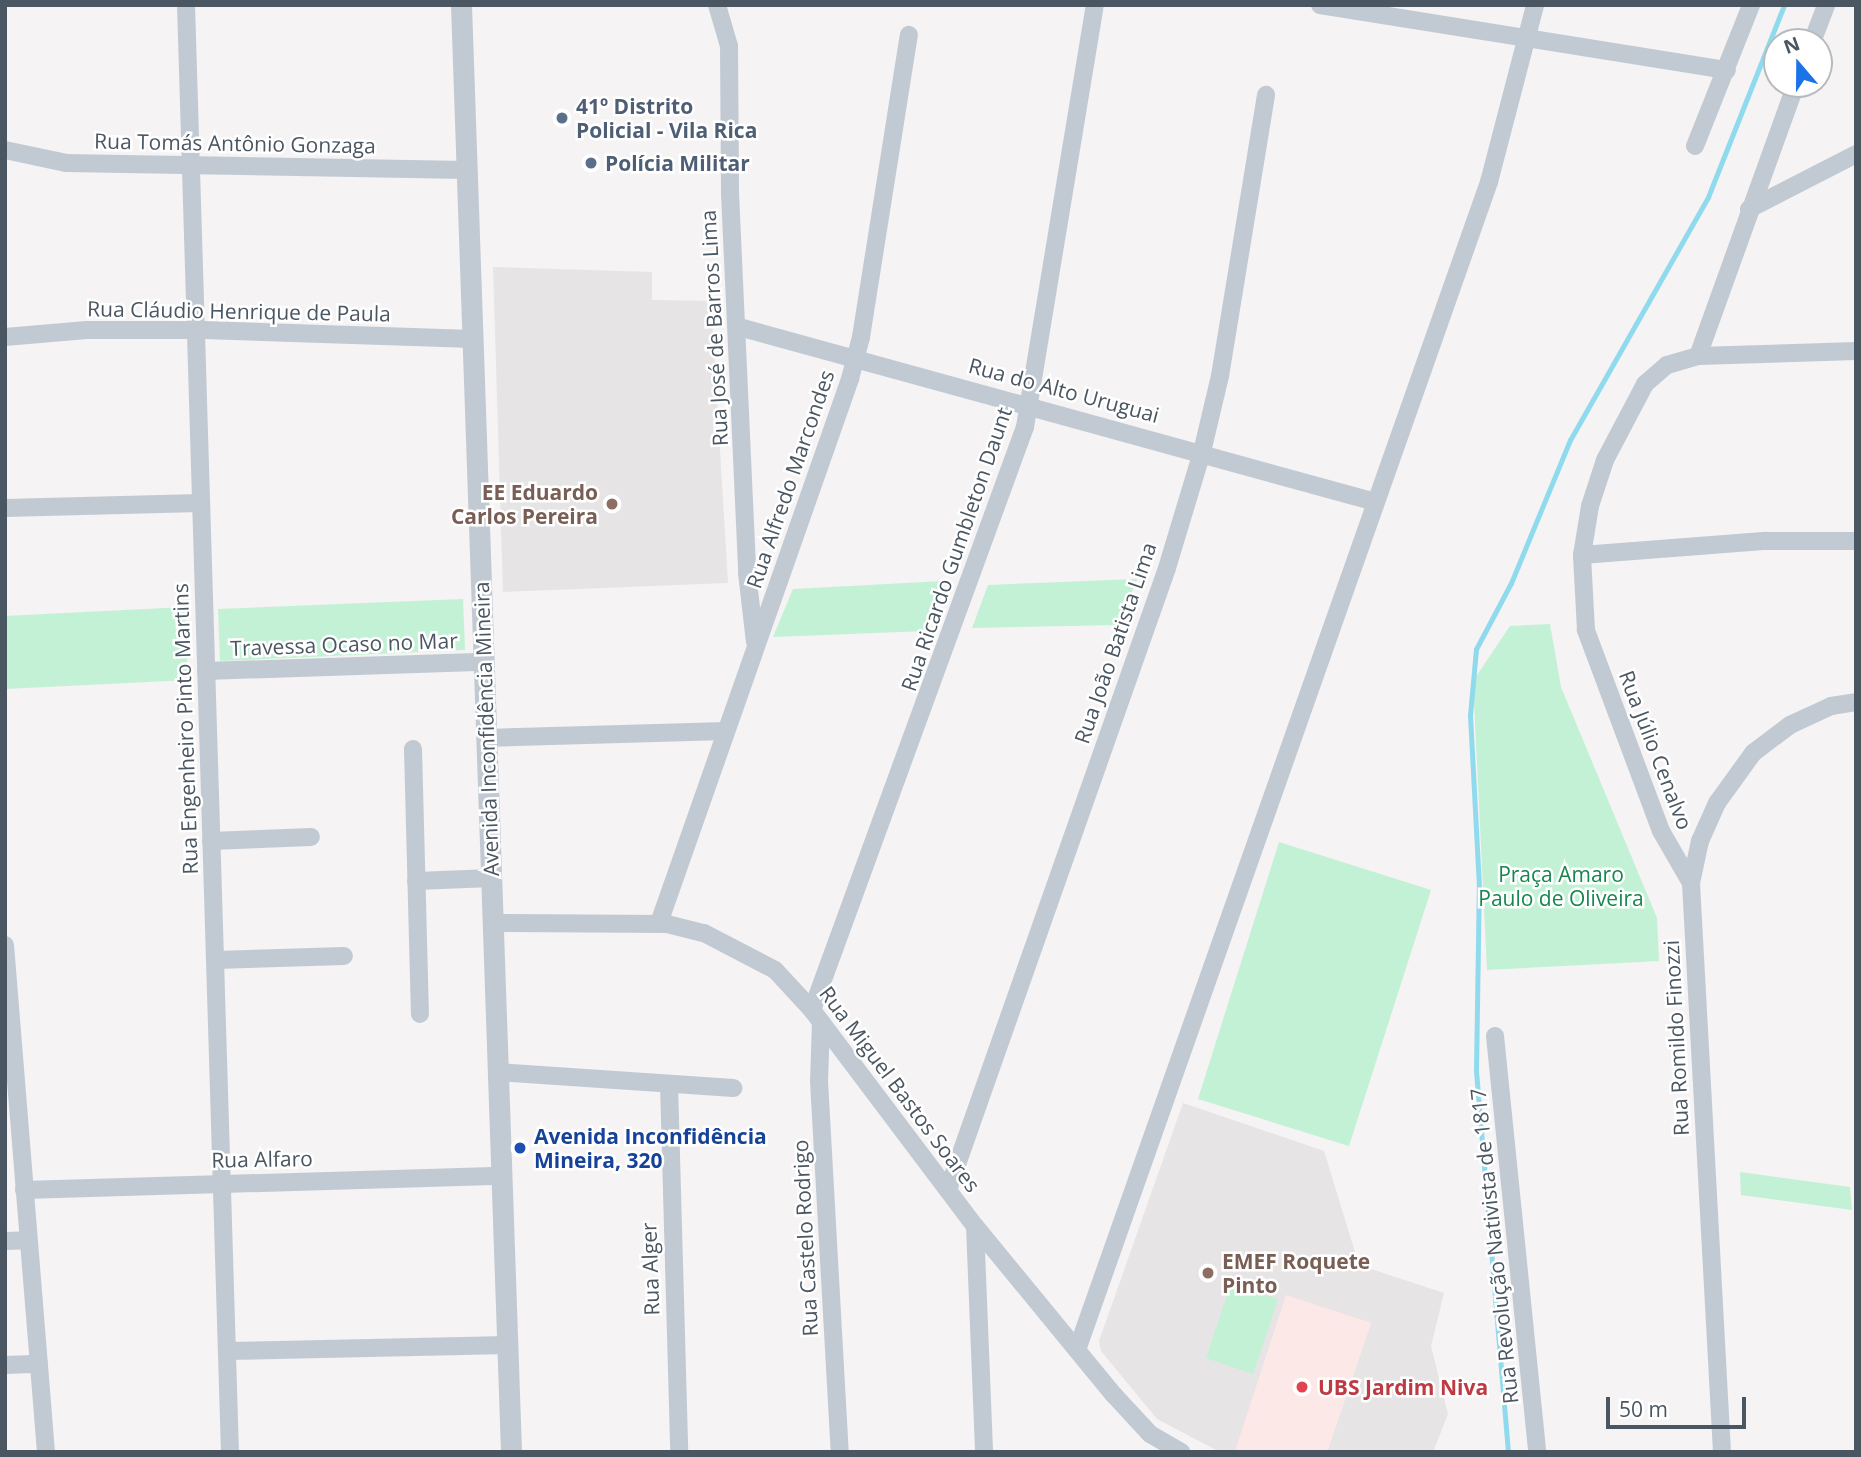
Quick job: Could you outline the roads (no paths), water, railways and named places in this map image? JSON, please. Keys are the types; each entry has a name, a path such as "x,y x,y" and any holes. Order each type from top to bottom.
{"street":[{"name":"Rua Engenheiro Pinto Martins","path":"186,5 230,1452"},
{"name":"Avenida Inconfidência Mineira","path":"461,5 511,1452"},
{"name":"Rua José de Barros Lima","path":"715,5 729,46 730,193 739,327 747,573 755,649"},
{"name":"Rua Ricardo Gumbleton Daunt","path":"817,1016 1031,404 1095,5"},
{"path":"1320,5 1727,70"},
{"path":"1077,1350 1237,908 1375,502 1489,182 1530,39 1535,5"},
{"path":"1695,146 1751,5"},
{"path":"1817,28 1826,5"},
{"name":"Rua Alfredo Marcondes","path":"659,923 856,357 909,35"},
{"name":"Rua João Batista Lima","path":"947,1190 1167,568 1202,452 1224,350 1266,95"},
{"path":"1698,356 1791,98"},
{"name":"Rua Tomás Antônio Gonzaga","path":"5,150 66,163 466,170"},
{"path":"1749,209 1856,153"},
{"name":"Rua do Alto Uruguai","path":"739,327 1031,404 1375,502"},
{"name":"Rua Cláudio Henrique de Paula","path":"5,337 87,330 194,330 473,339"},
{"path":"1854,346 1698,356 1667,365 1645,384 1605,460 1590,506 1582,555 1766,541 1856,541"},
{"path":"5,508 200,503"},
{"name":"Rua Júlio Cenalvo","path":"1582,555 1586,629 1661,831 1691,883"},
{"name":"Travessa Ocaso no Mar","path":"206,671 484,662"},
{"name":"Rua Romildo Finozzi","path":"1722,1452 1691,883 1700,841 1717,803 1753,753 1790,725 1831,706 1856,702"},
{"path":"486,738 726,731"},
{"path":"413,749 420,1014"},
{"path":"211,841 311,837"},
{"path":"416,881 492,878"},
{"name":"Rua Miguel Bastos Soares","path":"493,923 659,923 704,933 750,954 775,970 817,1016 975,1226 1151,1443 1181,1452"},
{"path":"5,945 12,1113 24,1190 46,1452"},
{"path":"215,960 344,956"},
{"name":"Rua Castelo Rodrigo","path":"817,1016 840,1452"},
{"name":"Rua Revolução Nativista de 1817","path":"1495,1036 1537,1452"},
{"path":"498,1072 733,1088"},
{"name":"Rua Alger","path":"669,1084 679,1452"},
{"name":"Rua Alfaro","path":"24,1190 222,1182 501,1177"},
{"path":"975,1226 984,1452"},
{"path":"5,1241 28,1240"},
{"path":"228,1351 508,1345"},
{"path":"5,1365 39,1364"}],"waterway":[{"path":"1508,1452 1476,1070 1479,887 1470,715 1476,649 1511,583 1570,440 1708,197 1784,5"}],"place":[{"name":"41º Distrito Policial - Vila Rica","path":"562,118"},
{"name":"Polícia Militar","path":"591,163"},
{"name":"EE Eduardo Carlos Pereira","path":"612,504"},
{"name":"Avenida Inconfidência Mineira, 320","path":"520,1148"},
{"name":"EMEF Roquete Pinto","path":"1208,1273"},
{"name":"UBS Jardim Niva","path":"1302,1387"}],"park label":[{"name":"Praça Amaro Paulo de Oliveira","path":"1561,886"}]}
